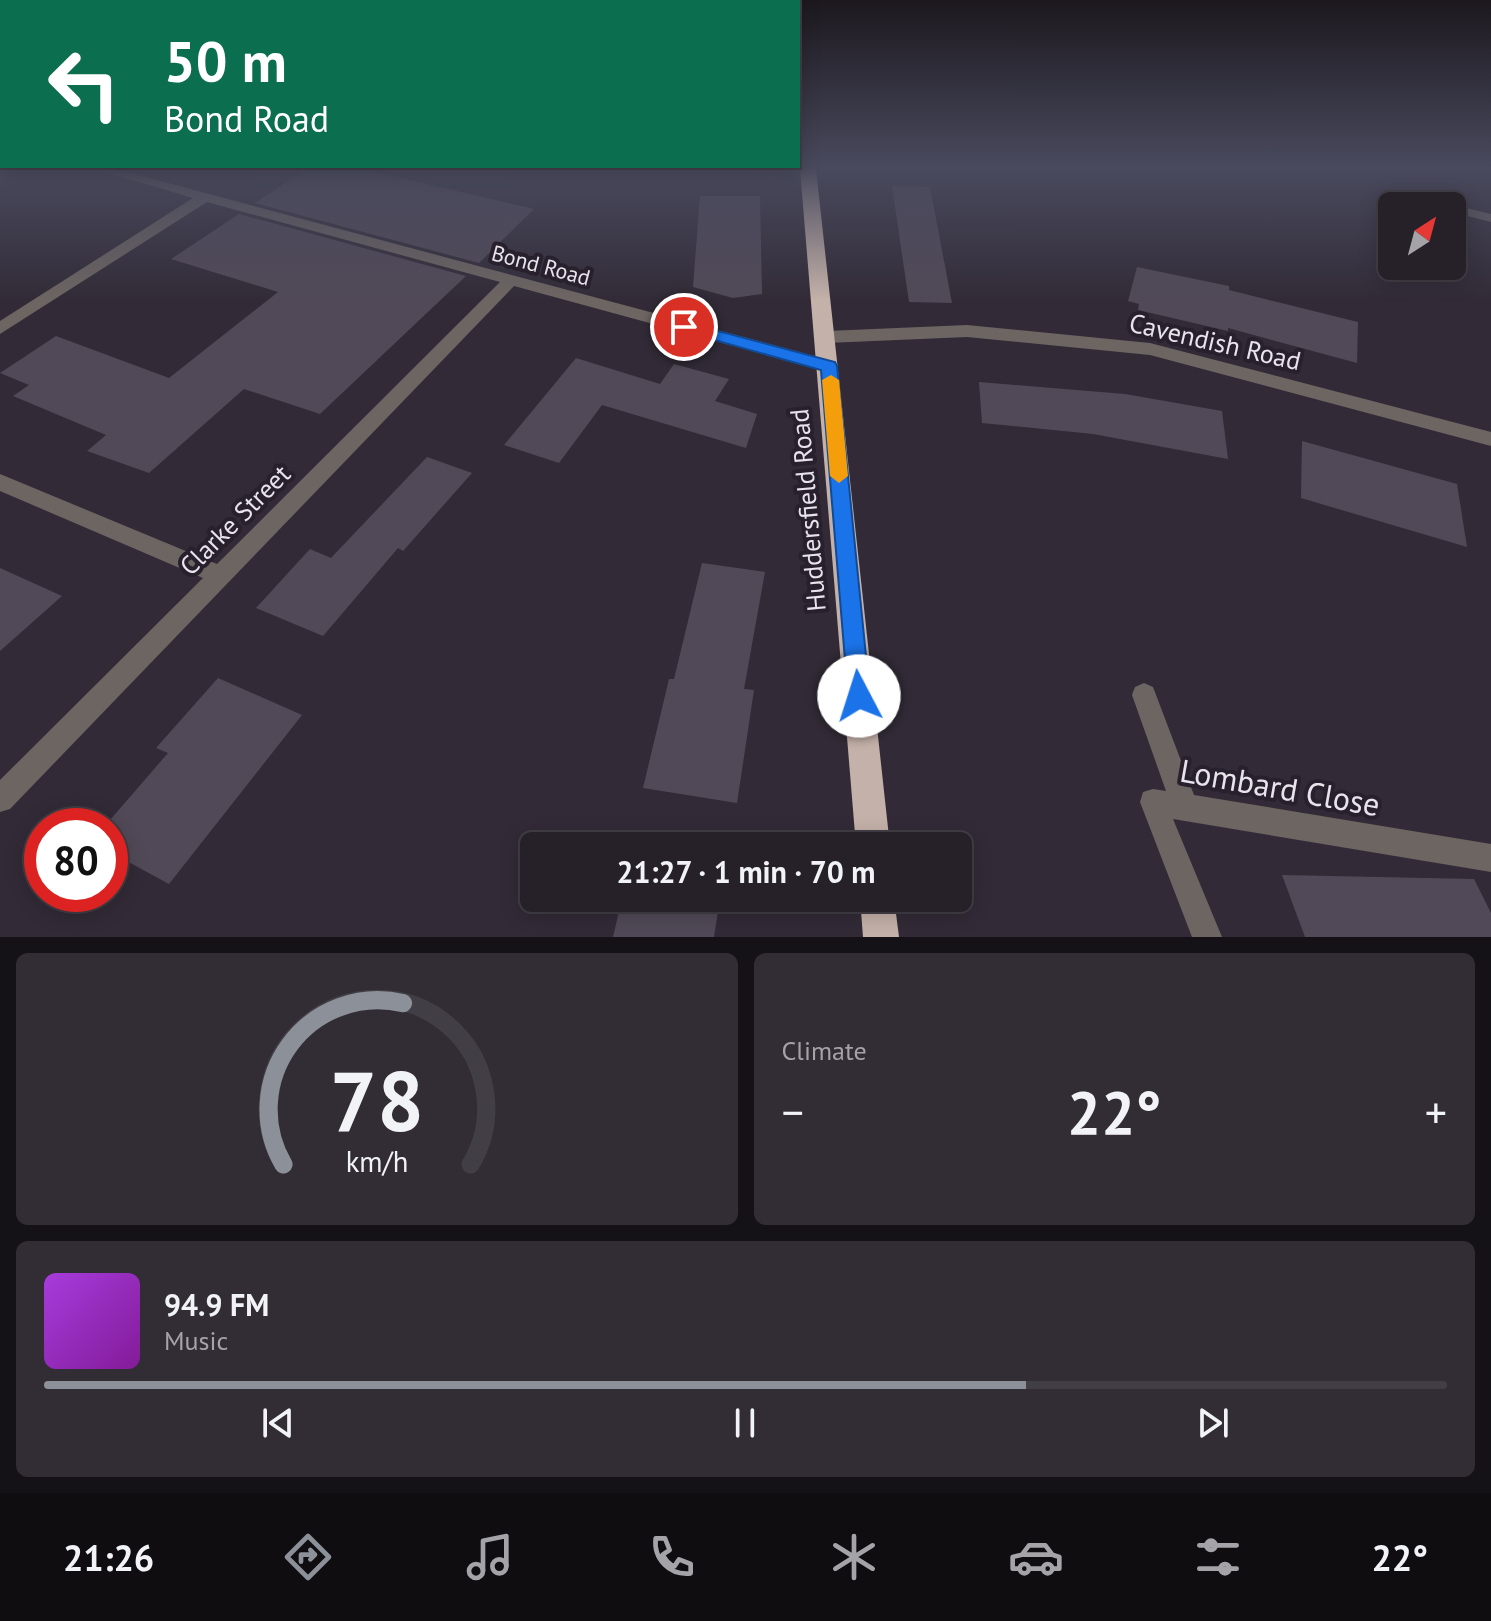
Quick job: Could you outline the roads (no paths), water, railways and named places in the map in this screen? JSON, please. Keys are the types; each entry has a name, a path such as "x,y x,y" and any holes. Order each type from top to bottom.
{"highway":[{"name":"Huddersfield Road","path":"813,213 872,832"},
{"path":"878,912 881,937"}],"street":[{"path":"0,329 181,213"},
{"name":"Bond Road","path":"263,213 829,366"},
{"path":"1470,213 1491,218"},
{"name":"Clarke Street","path":"0,799 511,280"},
{"name":"Cavendish Road","path":"827,337 967,331 1150,349 1491,439"},
{"path":"0,482 220,575"},
{"path":"1144,695 1185,807"},
{"name":"Lombard Close","path":"1207,937 1153,802 1491,858"}]}
